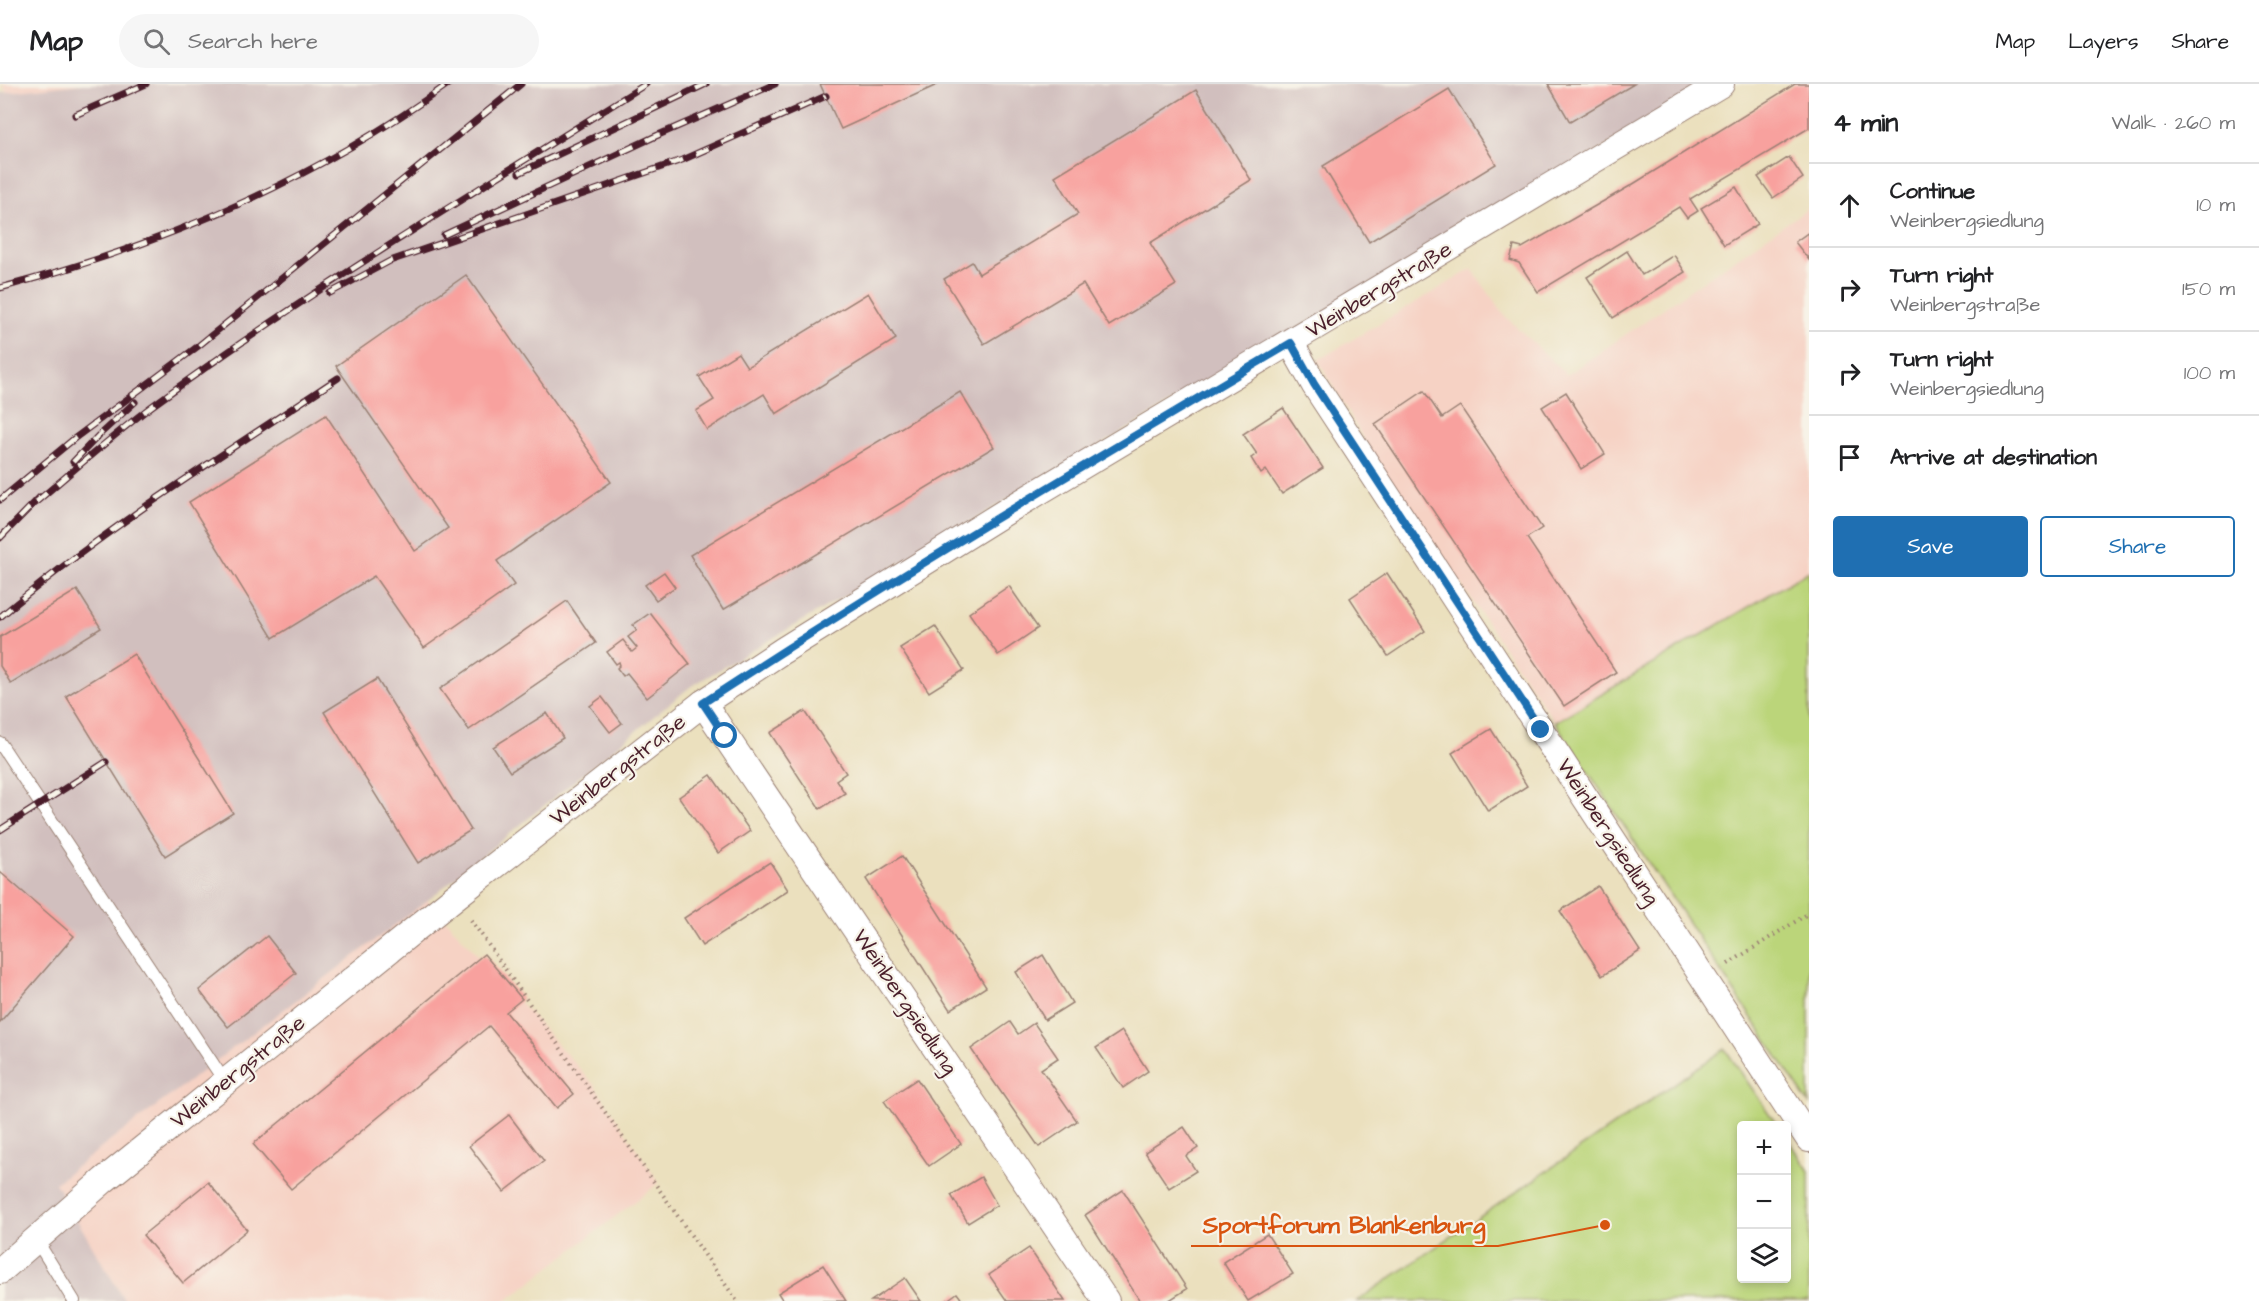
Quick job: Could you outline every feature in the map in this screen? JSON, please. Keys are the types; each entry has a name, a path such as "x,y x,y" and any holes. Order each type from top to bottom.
{"street":[{"name":"Weinbergstraße","path":"0,1271 35,1238 225,1082 455,897 703,703 1010,509 1721,84"},
{"name":"Weinbergsiedlung","path":"1291,343 1314,384 1809,1139"},
{"name":"Weinbergsiedlung","path":"703,703 1106,1301"}],"lane":[{"path":"0,743 225,1082"},
{"path":"35,1238 74,1301"}],"path":[{"path":"455,897 737,1301"},
{"path":"1705,978 1809,914"}],"shaded area":[{"path":"3,84 83,84 6,93"},
{"path":"83,84 1712,84 690,687 428,900 55,1183 125,1301 0,1301 0,93"},
{"path":"1809,208 1809,571 1555,722 1374,457 1318,360 1472,269 1505,316 1567,375"},
{"path":"428,900 595,1086 659,1183 506,1301 125,1301 54,1183"}],"green space":[{"path":"1809,571 1809,1104 1555,722"},
{"path":"1725,1049 1774,1121 1737,1121 1737,1283 1791,1283 1791,1145 1809,1171 1809,1301 1357,1301"}],"building":[{"path":"820,84 939,84 841,129"},
{"path":"1548,84 1634,84 1570,122"},
{"path":"1795,84 1809,84 1809,128 1690,199 1698,211 1687,218 1679,207 1538,292 1519,263 1510,260 1514,246 1522,248 1630,186"},
{"path":"1449,89 1496,164 1369,242 1323,166"},
{"path":"1196,90 1251,180 1150,243 1176,285 1109,326 1083,284 984,344 944,279 972,262 979,274 1078,214 1055,176"},
{"path":"1789,157 1803,178 1773,198 1758,177"},
{"path":"1736,187 1758,224 1724,245 1701,208"},
{"path":"1809,232 1809,260 1795,242"},
{"path":"1627,251 1642,275 1674,255 1685,272 1613,318 1587,277"},
{"path":"466,275 611,482 497,561 514,585 424,648 374,576 273,638 189,502 326,415 415,551 448,528 336,366"},
{"path":"868,293 896,339 776,414 764,394 707,430 696,411 714,400 699,377 738,353 747,367"},
{"path":"1424,391 1442,418 1460,406 1542,528 1527,538 1616,672 1564,706 1375,424"},
{"path":"960,392 994,447 723,610 690,555"},
{"path":"1566,392 1605,454 1581,469 1542,407"},
{"path":"1283,408 1323,468 1282,494 1266,470 1261,474 1251,458 1257,454 1243,434"},
{"path":"664,572 675,587 656,600 645,585"},
{"path":"1387,573 1425,631 1388,656 1350,598"},
{"path":"1009,586 1038,628 998,655 969,613"},
{"path":"77,590 101,628 11,684 0,666 0,637"},
{"path":"567,601 596,643 469,730 440,689"},
{"path":"650,613 690,664 647,698 627,673 623,676 617,668 620,665 619,662 616,664 607,652 623,640 632,652 637,648 628,637 637,630 633,625"},
{"path":"935,626 964,670 929,692 900,648"},
{"path":"134,654 233,813 165,856 66,696"},
{"path":"377,679 471,830 418,863 324,712"},
{"path":"602,697 622,723 610,732 590,706"},
{"path":"805,711 846,773 836,780 845,793 820,809 770,733"},
{"path":"547,713 563,738 510,772 493,747"},
{"path":"1491,729 1527,786 1488,811 1452,753"},
{"path":"711,775 750,831 718,853 679,797"},
{"path":"902,856 986,987 950,1010 866,879"},
{"path":"770,862 788,890 702,946 684,918"},
{"path":"0,872 74,936 0,1022"},
{"path":"1598,886 1640,951 1602,976 1560,911"},
{"path":"267,936 296,973 228,1027 199,990"},
{"path":"484,954 522,999 506,1012 574,1094 557,1108 489,1026 291,1189 253,1144"},
{"path":"1043,955 1072,1003 1045,1020 1016,972"},
{"path":"1010,1022 1018,1034 1034,1023 1058,1058 1041,1069 1077,1121 1039,1147 971,1049"},
{"path":"1122,1031 1148,1071 1123,1088 1096,1048"},
{"path":"917,1079 961,1144 929,1166 884,1101"},
{"path":"509,1115 544,1161 504,1192 469,1146"},
{"path":"1184,1127 1198,1148 1186,1156 1196,1171 1169,1188 1145,1152"},
{"path":"981,1177 997,1205 968,1223 951,1195"},
{"path":"208,1182 247,1230 183,1283 143,1235"},
{"path":"1123,1190 1187,1289 1168,1301 1140,1301 1085,1215"},
{"path":"1267,1234 1293,1274 1248,1301 1223,1262"},
{"path":"1029,1248 1065,1301 1007,1301 989,1275"},
{"path":"823,1265 846,1301 783,1301 778,1293"},
{"path":"905,1278 921,1301 871,1301"},
{"path":"957,1293 963,1301 946,1301"}],"railway":[{"path":"75,115 146,84"},
{"path":"0,288 118,252 233,207 344,151 397,119 448,84"},
{"path":"0,500 75,438 197,347 521,84"},
{"path":"36,502 152,406 212,363 396,241 646,84"},
{"path":"519,173 706,84"},
{"path":"444,235 656,136 775,84"},
{"path":"330,293 390,261 682,160 826,96"},
{"path":"0,617 123,522 338,378"},
{"path":"73,462 135,402"},
{"path":"0,538 40,497"},
{"path":"0,830 106,762"}],"place":[{"name":"Sportforum Blankenburg","path":"1605,1225"}],"route":[{"path":"725,736 703,703 1010,509 1291,343 1314,384 1541,730"}]}
